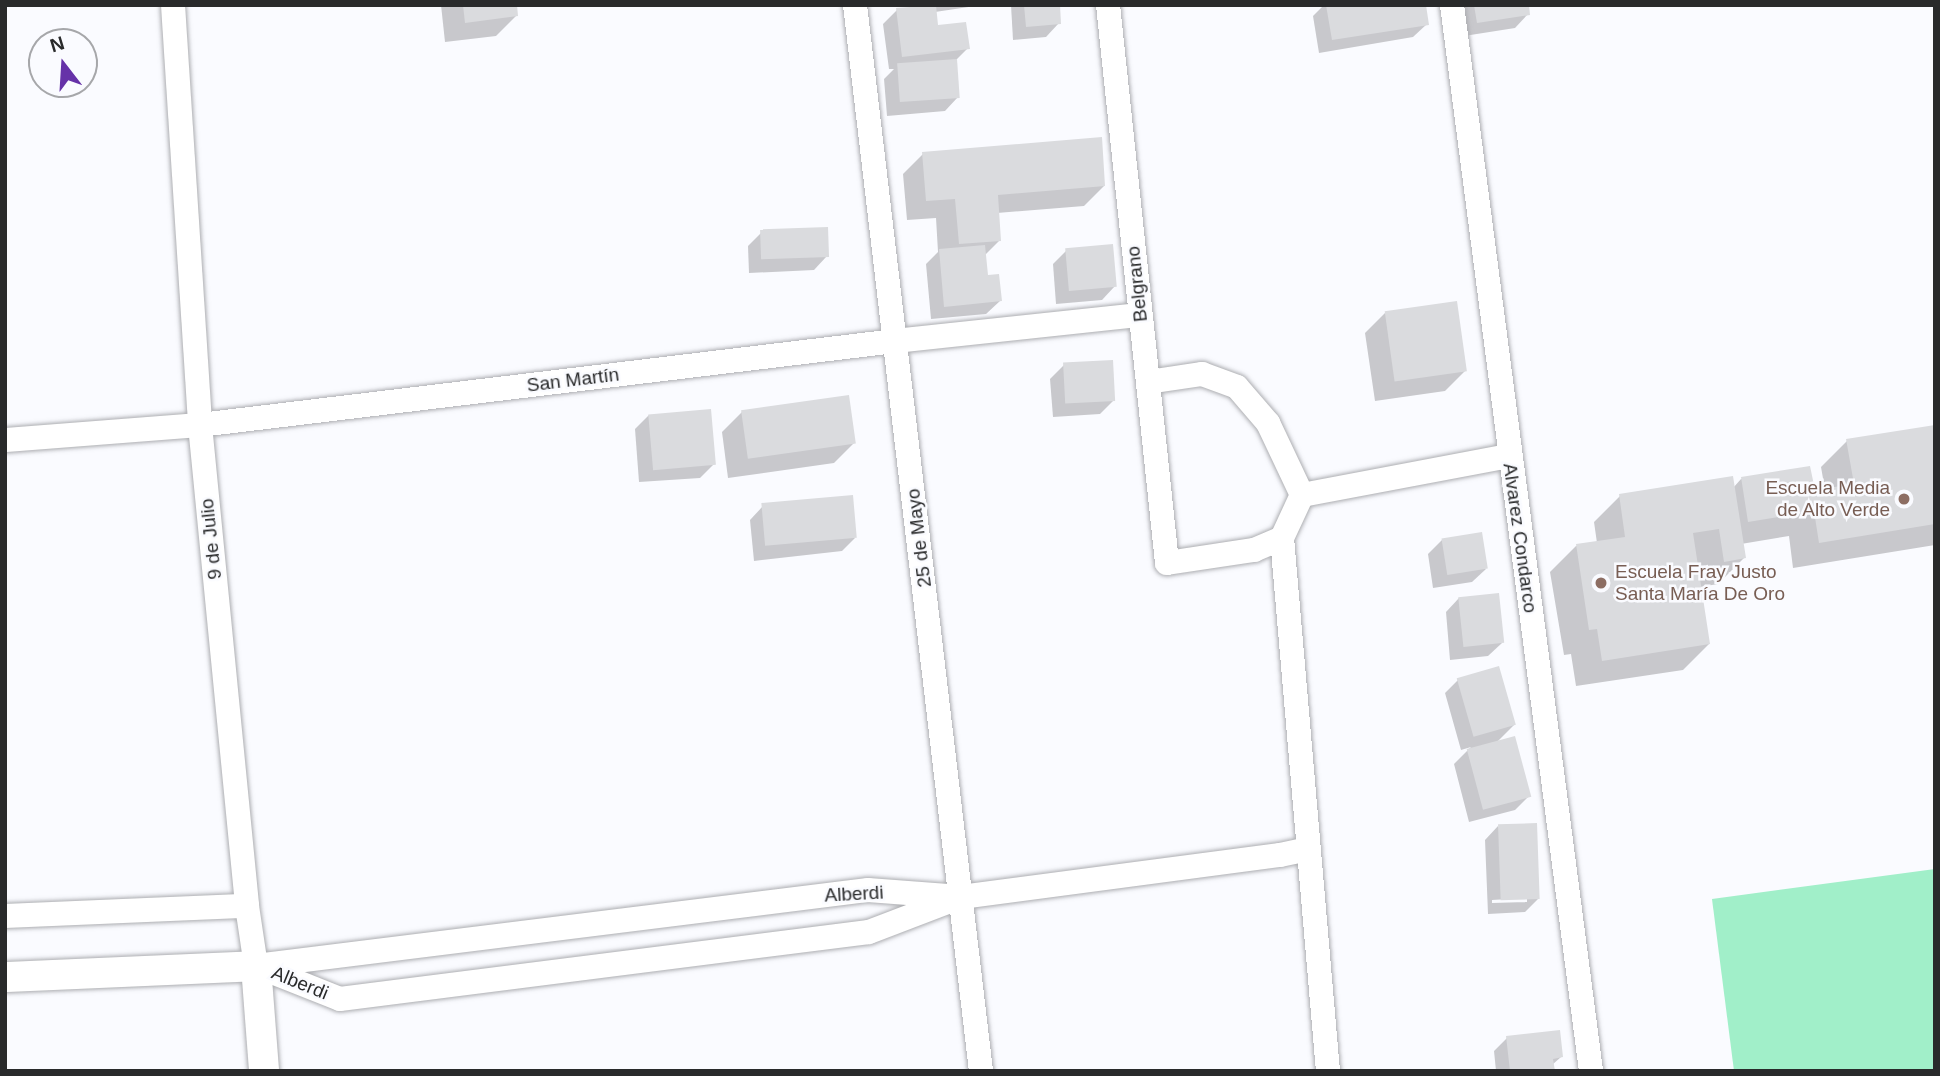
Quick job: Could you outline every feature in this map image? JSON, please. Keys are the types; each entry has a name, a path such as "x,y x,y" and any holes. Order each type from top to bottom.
{"street":[{"name":"9 de Julio","path":"173,5 200,425 247,906 256,966 264,1071"},
{"name":"25 de Mayo","path":"855,5 981,1071"},
{"name":"Belgrano","path":"1108,5 1167,563 1254,550 1282,538"},
{"name":"Alvarez Condarco","path":"1452,5 1591,1071"},
{"name":"San Martín","path":"5,440 200,425 895,341 1140,315"},
{"path":"1148,382 1202,374 1237,387 1268,423 1302,495"},
{"path":"1302,495 1509,456"},
{"path":"1302,495 1282,538 1328,1071"},
{"name":"Alberdi","path":"256,966 868,890 961,897 1280,855 1308,849"},
{"name":"Alberdi","path":"256,966 340,999 869,932 961,897"},
{"path":"5,916 247,906"},
{"path":"5,977 256,966"}],"green space":[{"path":"1935,869 1935,1071 1734,1071 1712,899"}],"building":[{"path":"463,5 517,5 518,16 465,23"},
{"path":"936,5 938,25 966,22 970,49 902,57 896,8"},
{"path":"1024,5 1060,5 1061,24 1026,27"},
{"path":"1326,5 1426,5 1429,25 1332,40"},
{"path":"1474,5 1529,5 1530,15 1477,23"},
{"path":"957,59 960,98 900,102 897,63"},
{"path":"1102,137 1105,186 998,195 1001,241 959,244 955,199 926,201 922,152"},
{"path":"828,227 829,257 761,259 760,229"},
{"path":"1113,244 1117,287 1069,291 1065,248"},
{"path":"985,245 988,275 999,274 1002,301 944,307 939,249"},
{"path":"1457,301 1467,371 1395,381 1385,311"},
{"path":"1113,360 1115,401 1065,404 1063,363"},
{"path":"849,395 856,444 748,459 741,410"},
{"path":"711,409 716,465 653,470 648,414"},
{"path":"1935,425 1935,524 1819,543 1814,511 1748,522 1741,477 1810,466 1815,490 1854,484 1846,439"},
{"path":"1733,476 1746,558 1724,562 1719,529 1693,533 1710,644 1602,661 1597,629 1589,630 1576,544 1625,537 1619,494"},
{"path":"853,495 857,538 765,546 761,503"},
{"path":"1482,532 1488,569 1447,575 1442,538"},
{"path":"1499,593 1504,643 1463,647 1458,597"},
{"path":"1499,666 1516,725 1474,737 1457,678"},
{"path":"1515,736 1531,797 1483,810 1467,749"},
{"path":"1537,823 1540,899 1501,900 1498,824"},
{"path":"1560,1030 1563,1057 1553,1059 1555,1071 1510,1071 1506,1036"}],"place":[{"name":"Escuela Media de Alto Verde","path":"1904,499"},
{"name":"Escuela Fray Justo Santa María De Oro","path":"1601,583"}]}
